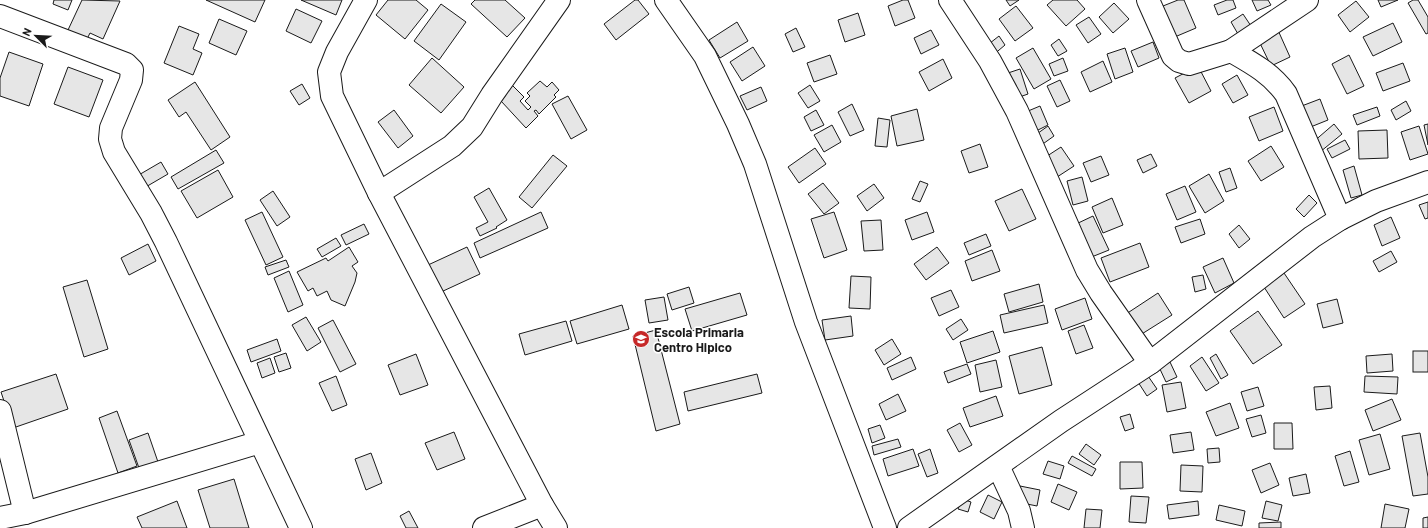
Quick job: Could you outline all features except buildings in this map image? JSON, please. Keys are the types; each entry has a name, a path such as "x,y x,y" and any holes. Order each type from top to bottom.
{"street":[{"path":"366,0 337,52 329,72 332,96 380,193 542,505 556,528"},
{"path":"380,193 452,146 472,127 559,0"},
{"path":"666,0 705,56 738,124 755,164 806,322 886,528"},
{"path":"950,0 990,61 1017,111 1087,270 1101,293 1150,363"},
{"path":"1148,0 1173,56 1179,61 1189,64 1231,51 1307,0"},
{"path":"0,16 126,64 132,70 132,80 111,128 110,139 114,152 157,224 301,528"},
{"path":"1231,51 1258,66 1278,82 1286,94 1340,219"},
{"path":"909,528 1061,421 1150,363 1312,237 1340,219 1376,201 1428,182"},
{"path":"0,411 25,512"},
{"path":"0,518 25,512 260,442"},
{"path":"998,466 1019,511 1023,528"},
{"path":"484,528 542,505"}],"place":[{"name":"Escola Primaria Centro Hipico","path":"641,339"}]}
